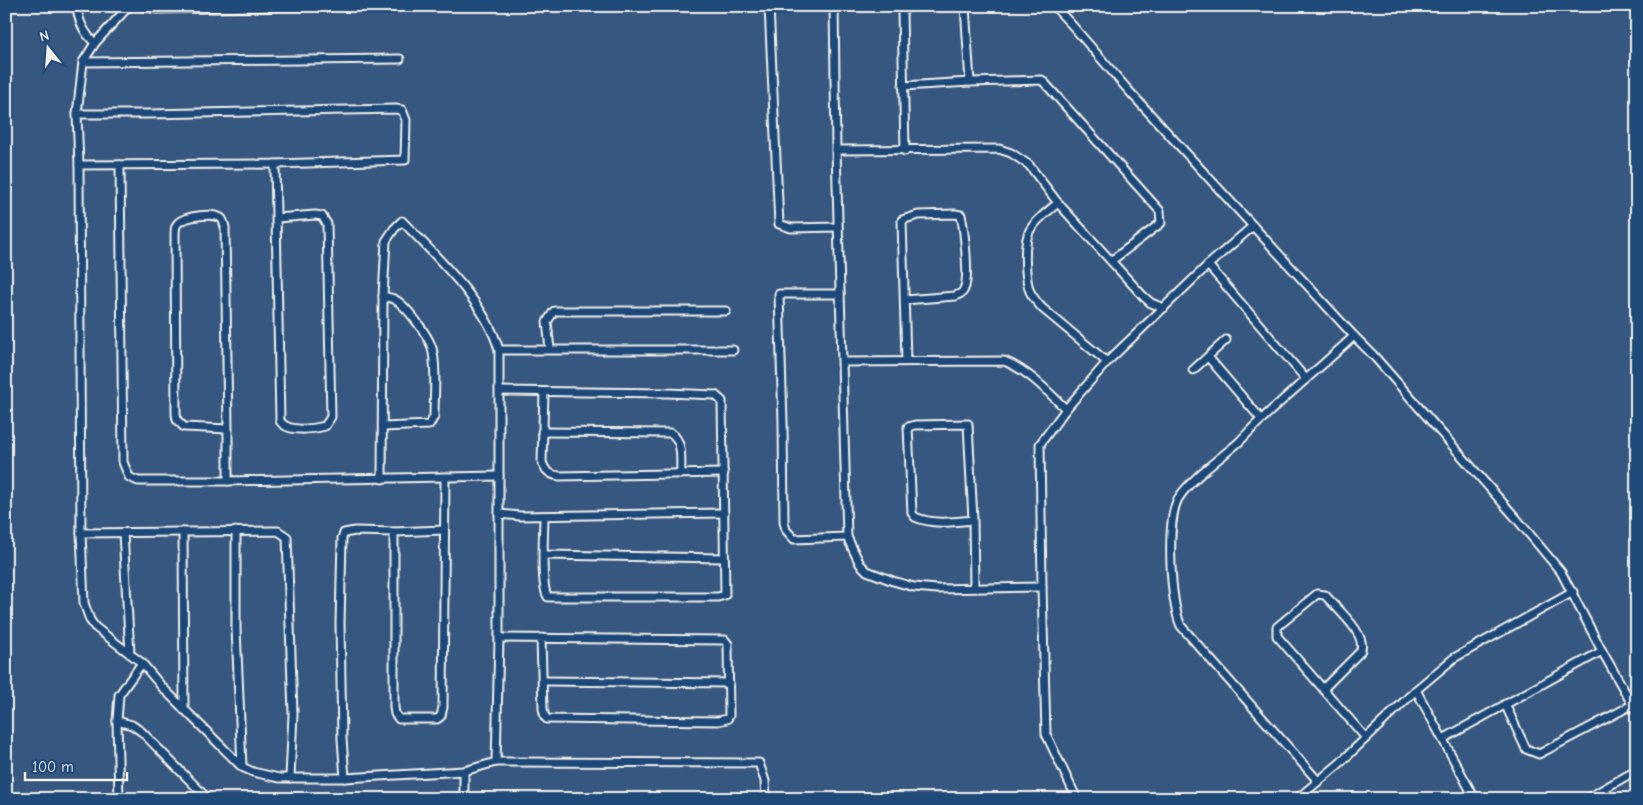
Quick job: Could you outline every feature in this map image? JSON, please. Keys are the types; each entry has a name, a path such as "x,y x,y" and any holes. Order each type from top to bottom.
{"street":[{"path":"77,6 80,22 86,33 95,43"},
{"path":"129,6 95,43 83,62 77,114 79,165 81,533 84,603 95,627 142,663 184,710 242,767 266,775 290,778 346,778 464,770 496,762 758,763 765,781 766,799"},
{"path":"140,6 157,9 311,6"},
{"path":"769,6 779,224 791,228 838,227"},
{"path":"834,6 836,150 847,537 860,564 867,571 879,577 914,586 937,589 1042,587"},
{"path":"905,151 902,12 908,6"},
{"path":"965,6 970,82"},
{"path":"1054,6 1129,91 1428,416 1561,572 1637,713"},
{"path":"83,62 400,59"},
{"path":"903,86 1042,80 1160,211 1161,223 1111,261"},
{"path":"77,114 396,108 402,110 406,120 405,160 275,164 79,165"},
{"path":"836,150 999,149 1011,153 1029,165 1058,203 1143,296 1151,303 1164,308"},
{"path":"275,164 280,421 283,425 299,429 325,426 331,417 327,224 322,216 315,215 277,218"},
{"path":"120,165 124,467 129,477 138,481 228,481 499,476"},
{"path":"1058,203 1029,232 1026,248 1029,290 1042,308 1107,362"},
{"path":"905,300 955,296 962,293 966,288 961,216 955,214 918,215 902,220 906,362"},
{"path":"228,429 184,427 177,420 174,234 178,222 190,217 218,217 224,222 225,227 228,429 228,481"},
{"path":"382,479 383,296 386,241 402,221 438,259 481,310 496,336 499,350 499,638 496,762"},
{"path":"1073,798 1046,734 1040,444 1066,409 1107,362 1208,265 1253,226"},
{"path":"1208,265 1306,379"},
{"path":"840,294 779,294 784,522 786,530 794,539 847,537"},
{"path":"383,296 400,303 414,319 430,343 434,359 434,417 429,425 383,427"},
{"path":"550,349 547,322 554,311 726,311"},
{"path":"1318,781 1236,687 1186,634 1177,618 1174,606 1173,514 1182,493 1354,336"},
{"path":"1194,370 1226,340"},
{"path":"499,350 733,350"},
{"path":"1208,357 1261,419"},
{"path":"843,362 1004,361 1012,364 1029,376 1066,409"},
{"path":"500,391 716,395 722,401 726,593 721,597 550,598 545,593 544,516"},
{"path":"544,392 543,466 554,476 724,473"},
{"path":"973,520 928,521 915,517 912,513 908,427 915,425 968,424 973,520 974,587"},
{"path":"542,432 671,433 679,444 681,474"},
{"path":"394,532 395,714 399,719 432,720 441,716 443,707 445,477"},
{"path":"499,514 544,516 724,512"},
{"path":"346,778 342,739 340,622 342,538 344,534 355,531 444,530"},
{"path":"81,533 236,531 278,532 287,537 293,714 290,778"},
{"path":"236,531 235,620 242,767"},
{"path":"183,532 184,710"},
{"path":"123,533 130,654"},
{"path":"544,555 724,558"},
{"path":"1299,798 1340,764 1416,690 1454,658 1573,592"},
{"path":"1323,689 1363,647 1361,635 1325,595 1317,594 1277,627 1277,636 1323,689 1366,738"},
{"path":"499,638 542,638 725,640 728,644 729,716 723,720 596,721 550,720 545,718 543,709 542,638"},
{"path":"1443,739 1602,651"},
{"path":"119,799 117,722 119,695 142,663"},
{"path":"542,681 729,683"},
{"path":"1416,690 1475,799"},
{"path":"1505,704 1526,749 1539,754 1632,705"},
{"path":"117,722 132,725 142,732 208,799"},
{"path":"464,770 464,799"},
{"path":"1586,799 1637,770"}]}
